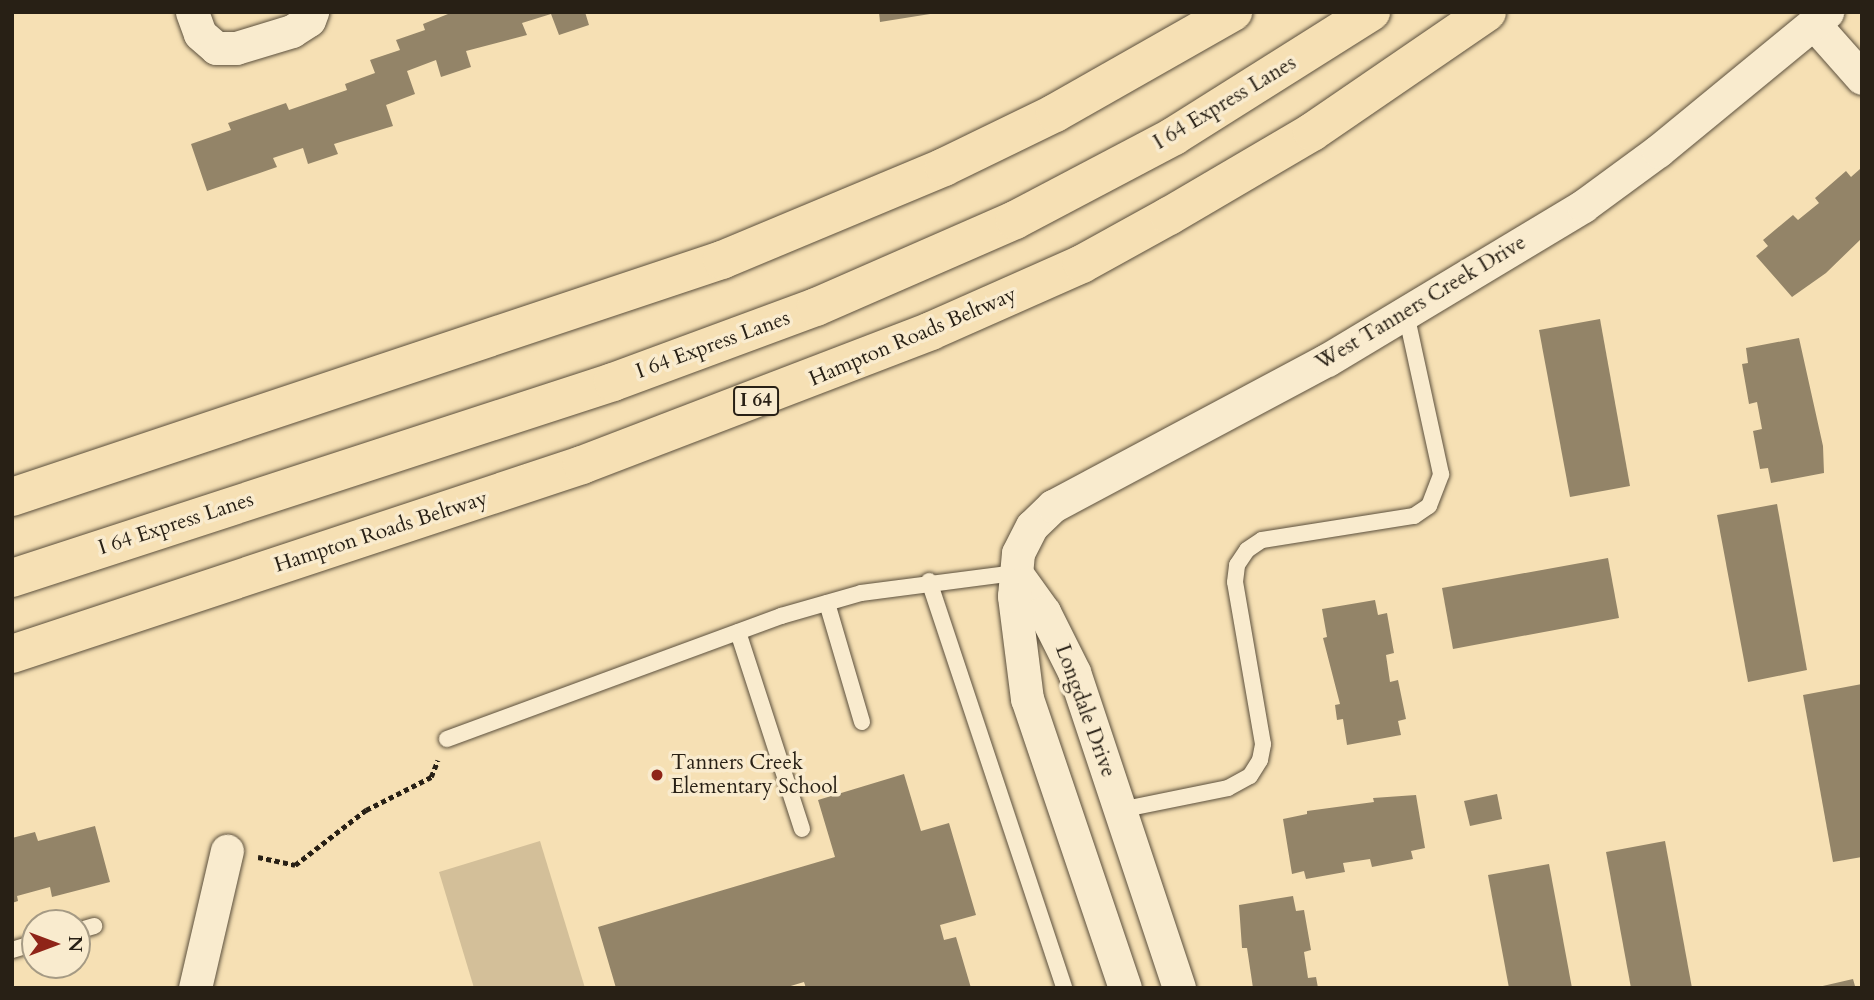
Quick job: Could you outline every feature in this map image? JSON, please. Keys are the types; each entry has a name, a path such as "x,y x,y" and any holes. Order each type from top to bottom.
{"highway":[{"path":"12,497 722,260 956,161 1055,113 1233,12"},
{"name":"I 64 Express Lanes","path":"12,578 613,382 816,307 1015,220 1174,136 1371,12"},
{"name":"Hampton Roads Beltway","path":"12,653 582,465 931,331 1082,264 1169,216 1312,132 1487,12"}],"street":[{"path":"192,12 200,34 216,48 236,48 292,31 309,20 312,12"},
{"path":"1821,18 1862,78"},
{"name":"West Tanners Creek Drive","path":"1016,573 1018,553 1032,526 1053,506 1168,448 1406,314 1593,198 1821,18"},
{"name":"Longdale Drive","path":"1016,573 1063,645 1179,988"},
{"name":"Longdale Drive","path":"1016,573 1017,642 1027,699 1125,988"},
{"path":"195,988 227,851"}],"lane":[{"path":"1120,810 1228,789 1250,776 1260,760 1263,744 1235,582 1237,565 1247,550 1262,540 1414,516 1429,506 1441,474 1406,314"},
{"path":"447,739 738,632 827,603 929,581 1016,573"},
{"path":"929,581 1064,988"},
{"path":"827,603 862,722"},
{"path":"738,632 802,830"}],"path":[{"path":"227,851 295,865 366,810 431,777 447,739"}],"shaded area":[{"path":"540,841 585,988 474,988 439,872"}],"building":[{"path":"453,12 585,12 589,25 559,35 551,14 522,23 527,35 466,51 471,67 441,77 436,60 407,71 415,94 386,105 393,126 334,144 338,154 308,164 303,148 273,158 277,167 207,191 191,144 231,130 228,123 286,103 289,110 347,90 345,84 375,73 370,60 400,50 396,40 425,30 423,24"},
{"path":"879,12 930,12 930,14 880,22"},
{"path":"1860,169 1862,238 1826,273 1792,297 1756,256 1768,246 1763,240 1793,215 1798,220 1819,203 1815,198 1846,171 1851,177"},
{"path":"1600,319 1630,486 1570,497 1539,330"},
{"path":"1799,338 1823,446 1824,473 1771,483 1768,468 1760,469 1753,431 1762,429 1757,402 1749,404 1742,364 1748,363 1746,348"},
{"path":"1777,504 1807,670 1748,682 1717,515"},
{"path":"1608,558 1619,618 1453,649 1442,588"},
{"path":"1375,600 1378,615 1387,613 1394,653 1386,655 1390,682 1398,680 1406,719 1398,721 1401,735 1347,745 1343,719 1337,720 1335,705 1340,704 1323,638 1327,637 1322,609"},
{"path":"1862,684 1862,857 1833,862 1803,695"},
{"path":"904,774 921,831 949,823 976,915 940,925 944,940 956,937 971,988 806,988 804,982 784,988 616,988 598,927 835,857 818,800"},
{"path":"1497,794 1502,819 1470,826 1464,801"},
{"path":"1416,795 1425,848 1411,851 1413,859 1372,867 1370,859 1343,863 1345,872 1306,879 1304,871 1292,874 1283,819 1307,814 1307,811 1374,802 1373,798"},
{"path":"95,826 110,882 52,897 50,887 17,896 18,901 12,903 12,838 35,832 38,841"},
{"path":"1665,841 1692,988 1631,988 1606,852"},
{"path":"1549,864 1572,988 1509,988 1488,875"},
{"path":"1293,896 1296,911 1304,910 1311,950 1304,952 1308,978 1316,977 1318,988 1253,988 1247,948 1242,948 1239,905"},
{"path":"1853,979 1855,986 1862,988 1814,988"}],"place":[{"name":"Tanners Creek Elementary School","path":"657,775"}]}
